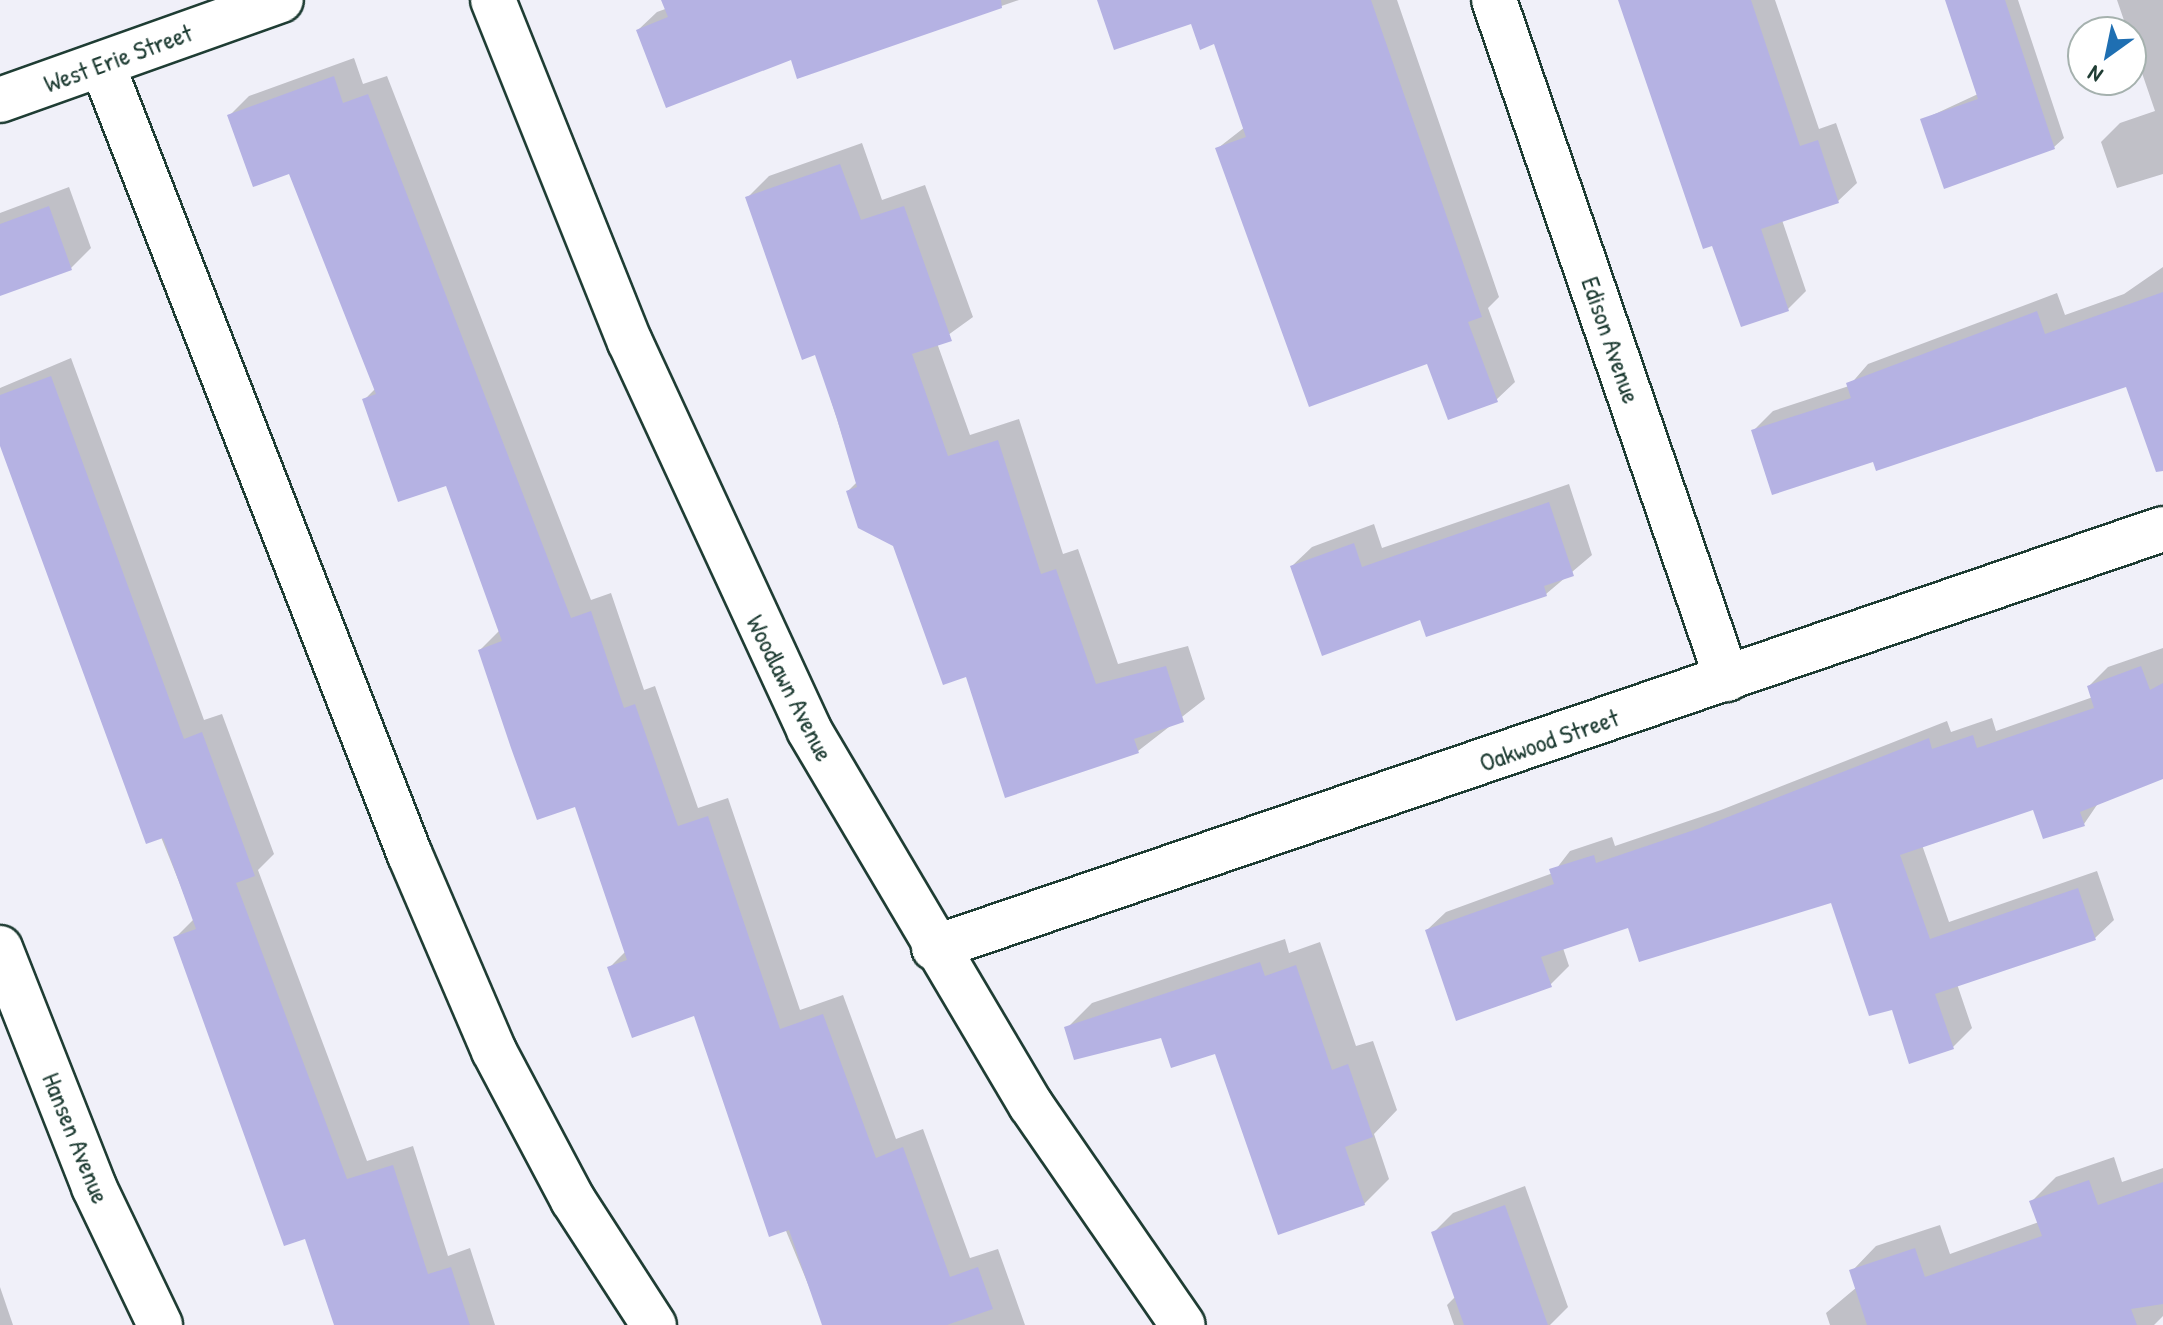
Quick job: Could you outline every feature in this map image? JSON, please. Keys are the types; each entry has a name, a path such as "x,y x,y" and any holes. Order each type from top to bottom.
{"street":[{"name":"West Erie Street","path":"0,100 281,0"},
{"name":"Woodlawn Avenue","path":"493,0 716,538 809,730 934,948 1087,1190 1183,1325"},
{"name":"Edison Avenue","path":"1494,0 1727,679"},
{"path":"102,64 410,855 494,1051 573,1200 654,1325"},
{"name":"Oakwood Street","path":"934,948 2163,529"},
{"name":"Hansen Avenue","path":"0,948 94,1187 160,1325"}],"building":[{"path":"661,0 1001,0 1002,8 797,79 791,60 666,108 636,30 668,17"},
{"path":"1097,0 1371,0 1482,317 1468,322 1498,402 1448,420 1427,364 1309,407 1215,148 1246,137 1214,44 1200,50 1191,24 1114,50"},
{"path":"1618,0 1751,0 1800,146 1818,140 1839,203 1761,229 1789,311 1741,327 1712,246 1703,249"},
{"path":"1945,0 2005,0 2055,149 1944,189 1920,119 1978,99"},
{"path":"334,76 343,103 368,94 571,618 591,611 624,708 635,704 678,826 708,816 780,1029 823,1014 876,1158 903,1147 950,1277 978,1267 993,1309 947,1325 822,1325 789,1230 769,1237 694,1016 632,1038 607,967 627,960 575,807 537,820 511,748 478,650 502,641 446,486 398,502 362,399 376,394 289,174 253,187 227,115"},
{"path":"840,164 861,220 904,206 952,341 912,354 948,456 998,440 1041,574 1056,569 1096,684 1166,666 1184,722 1134,739 1139,753 1005,798 966,677 943,685 893,546 858,528 846,491 857,487 837,419 815,355 802,360 745,197"},
{"path":"49,206 72,270 0,296 0,224"},
{"path":"2163,292 2163,471 2156,472 2126,387 1876,471 1873,462 1772,495 1751,430 1851,398 1846,383 2037,311 2045,334"},
{"path":"51,376 184,739 202,732 255,876 236,883 347,1179 393,1165 428,1274 451,1267 470,1325 334,1325 305,1239 284,1246 173,937 196,929 163,838 146,844 0,446 0,395"},
{"path":"1549,502 1574,576 1544,586 1547,596 1426,637 1420,620 1322,656 1290,566 1354,543 1362,567"},
{"path":"2141,666 2150,690 2163,683 2163,779 2080,812 2085,826 2043,839 2033,810 1900,855 1930,939 2078,888 2096,940 1935,994 1954,1049 1909,1064 1892,1010 1869,1016 1831,903 1639,962 1628,928 1541,957 1552,987 1456,1021 1425,930 1554,884 1549,869 1594,855 1596,863 1700,828 1929,738 1932,749 1973,735 1977,748 2094,708 2087,686"},
{"path":"1260,962 1265,976 1296,965 1332,1070 1348,1064 1373,1137 1345,1147 1365,1205 1278,1235 1215,1054 1171,1068 1161,1038 1074,1060 1064,1027"},
{"path":"2089,1180 2098,1205 2163,1182 2163,1304 2131,1309 2137,1325 1867,1325 1849,1270 1915,1248 1925,1277 2042,1236 2029,1201"},
{"path":"1505,1205 1548,1325 1464,1325 1431,1232"}]}
